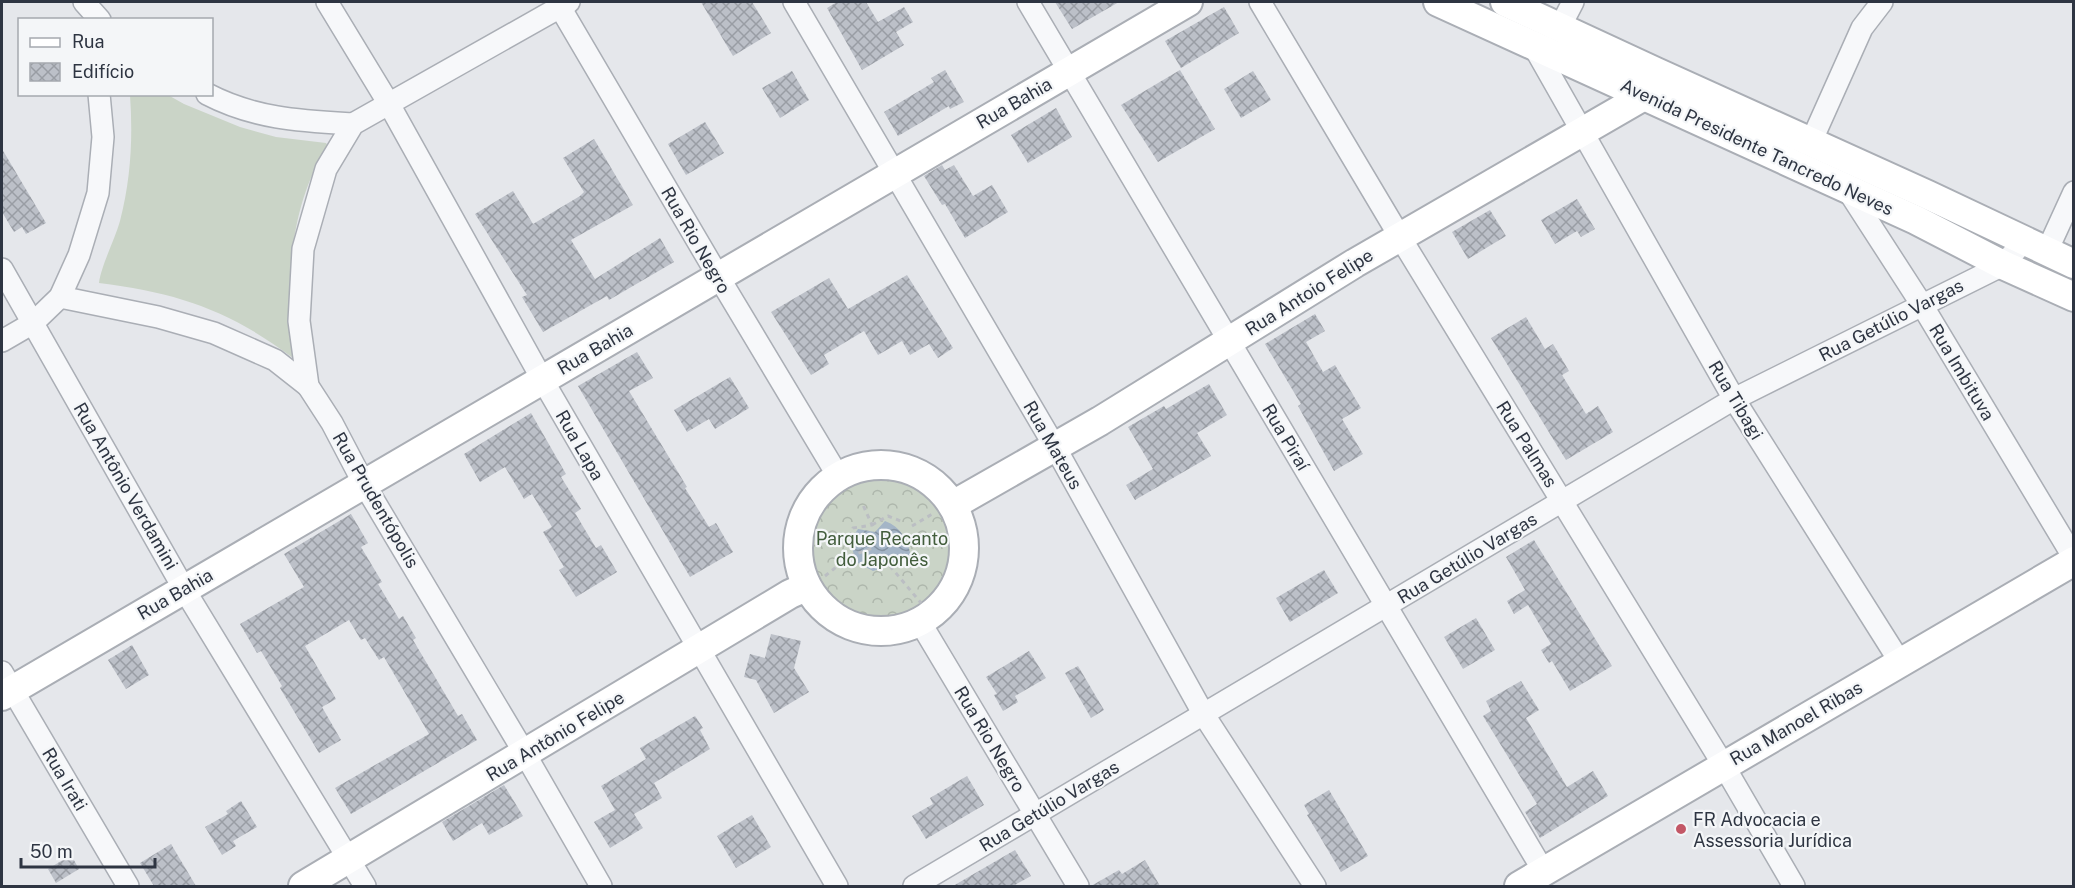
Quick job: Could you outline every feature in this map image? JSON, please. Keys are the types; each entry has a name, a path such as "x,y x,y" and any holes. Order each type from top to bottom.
{"street":[{"name":"Rua Lapa","path":"327,2 389,104 542,379 837,886"},
{"name":"Rua Mateus","path":"794,2 1055,447 1204,715 1315,886"},
{"name":"Rua Piraí","path":"1028,2 1544,872"},
{"name":"Rua Bahia","path":"5,686 184,589 1188,2"},
{"name":"Rua Palmas","path":"1260,2 1400,237 1724,766 1794,886"},
{"name":"Avenida Presidente Tancredo Neves","path":"1438,2 1533,45 1811,142 2073,264"},
{"name":"Avenida Presidente Tancredo Neves","path":"1504,2 1560,27 1650,84 1847,189 2073,297"},
{"path":"1560,27 1573,2"},
{"path":"1811,142 1862,28 1882,2"},
{"name":"Rua Prudentópolis","path":"562,3 353,124 326,169 303,249 299,321 308,386 332,423 364,484 601,886"},
{"name":"Rua Rio Negro","path":"562,3 718,276 838,476"},
{"name":"Rua Tibagi","path":"1533,45 1734,399 1900,662"},
{"name":"Rua Antoio Felipe","path":"946,507 1100,421 1355,263 1583,131 1650,84"},
{"path":"2,341 33,322 60,297 79,255 98,193 103,137 99,96"},
{"path":"211,96 226,104 285,120 353,124"},
{"name":"Rua Imbituva","path":"1847,189 1922,305 2073,560"},
{"name":"Rua Getúlio Vargas","path":"915,886 1734,399 2003,265 2035,246 2073,192"},
{"name":"Rua Antônio Verdamini","path":"2,269 184,589 365,886"},
{"path":"60,297 158,317 214,333 275,360 308,386"},
{"path":"889,465 914,471 936,485 946,507 963,530 965,557 957,583 942,605 921,613 896,630 869,631 844,623 822,608 814,583 798,563 798,537 805,513 819,492 838,476 863,466 889,465"},
{"name":"Rua Manoel Ribas","path":"1520,886 2073,560"},
{"name":"Rua Antônio Felipe","path":"303,886 790,594 814,583"},
{"name":"Rua Rio Negro","path":"921,613 1035,815 1078,886"},
{"name":"Rua Irati","path":"5,686 128,886"}],"path":[{"path":"863,506 872,525"},
{"path":"912,526 946,507"},
{"path":"850,556 844,551 853,528 872,525 888,516 903,522"},
{"path":"814,583 850,556 873,548"},
{"path":"890,566 921,613"}],"green space":[{"path":"130,96 170,96 240,127 276,137 326,143 328,146 314,170 297,222 290,303 293,358 247,327 202,306 154,292 99,283 120,221 127,190 131,126"},
{"name":"Parque Recanto do Japonês","path":"882,479 908,484 931,499 946,522 951,548 946,574 931,597 908,612 882,617 856,612 833,597 818,574 813,548 818,522 833,499 856,484"}],"water":[{"path":"885,521 903,535 911,557 899,556 895,564 873,571 856,562 850,541 858,529 875,532"}],"building":[{"path":"701,2 752,2 771,33 733,56"},
{"path":"837,2 866,2 878,22 904,7 913,22 896,32 904,45 862,70 827,8"},
{"path":"1055,2 1119,2 1072,29"},
{"path":"1224,7 1239,33 1181,68 1165,41"},
{"path":"945,70 964,102 950,109 949,106 898,136 884,112 934,82 931,78"},
{"path":"1180,70 1215,129 1158,162 1121,105"},
{"path":"792,71 809,100 780,118 762,88"},
{"path":"1253,71 1271,100 1241,118 1224,89"},
{"path":"1056,108 1072,137 1028,163 1011,135"},
{"path":"705,122 724,153 686,175 668,144"},
{"path":"594,139 633,205 571,240 595,279 660,238 674,262 609,300 607,296 543,332 522,297 527,295 475,214 513,191 533,224 580,196 584,192 563,158"},
{"path":"2,149 46,223 26,234 22,227 14,232 2,212"},
{"path":"942,165 945,170 954,165 973,196 992,185 1008,212 965,238 945,204 942,205 924,176"},
{"path":"1577,199 1595,229 1581,237 1577,231 1555,244 1541,220"},
{"path":"1490,210 1506,236 1468,259 1452,232"},
{"path":"907,275 953,348 938,358 929,344 910,355 902,341 878,355 864,331 824,355 829,364 811,375 771,312 829,278 848,309"},
{"path":"1315,314 1325,331 1306,342 1323,372 1335,365 1361,408 1342,419 1363,454 1334,471 1298,406 1301,404 1265,344"},
{"path":"1526,317 1545,349 1553,344 1569,371 1562,375 1586,414 1598,406 1613,432 1566,460 1491,338"},
{"path":"637,352 653,378 629,391 709,527 716,523 733,552 690,577 578,386"},
{"path":"730,377 749,408 715,429 709,419 687,432 674,410"},
{"path":"1209,384 1227,415 1197,433 1211,456 1135,500 1126,485 1153,469 1128,427 1164,406 1166,409"},
{"path":"531,413 566,474 561,477 581,509 575,513 596,548 601,545 617,572 576,597 559,570 564,567 543,532 552,527 532,494 524,499 505,467 480,482 464,454"},
{"path":"351,514 368,543 361,547 382,582 378,584 399,619 403,616 416,638 413,640 458,716 462,714 477,740 351,814 335,788 429,734 384,657 379,660 365,638 361,640 349,620 305,646 336,699 322,707 341,740 319,753 261,651 257,653 240,624 304,587 284,554"},
{"path":"1534,540 1612,666 1570,691 1552,661 1549,663 1541,650 1551,644 1528,605 1514,614 1507,601 1525,590 1506,557"},
{"path":"1324,570 1338,593 1290,622 1276,598"},
{"path":"1476,618 1495,650 1463,669 1444,637"},
{"path":"771,634 801,641 794,668 809,692 774,713 756,680 744,677 750,654 765,658"},
{"path":"132,645 149,675 126,689 108,660"},
{"path":"1029,651 1046,678 1015,696 1018,702 1003,711 994,695 997,694 986,677"},
{"path":"1078,666 1104,710 1091,718 1065,673"},
{"path":"1521,681 1539,710 1526,718 1567,787 1593,771 1608,796 1540,838 1525,812 1537,804 1483,716 1491,711 1486,701"},
{"path":"695,716 703,728 700,730 710,749 654,783 662,798 634,814 643,828 610,848 594,822 615,810 601,786 646,759 640,748"},
{"path":"967,776 984,805 926,839 912,816 933,804 930,798"},
{"path":"504,785 523,816 489,835 482,823 453,841 442,822"},
{"path":"1329,790 1368,856 1341,872 1307,815 1309,814 1304,805"},
{"path":"241,801 257,827 233,841 236,846 222,855 205,827 228,814 226,811"},
{"path":"752,815 771,847 736,868 717,836"},
{"path":"171,844 196,886 154,886 140,863"},
{"path":"1015,850 1031,876 1013,886 953,886"},
{"path":"71,855 79,869 56,883 48,869"},
{"path":"1145,860 1160,886 1091,886 1119,870 1122,874"}],"place":[{"name":"FR Advocacia e Assessoria Jurídica","path":"1681,829"}]}
